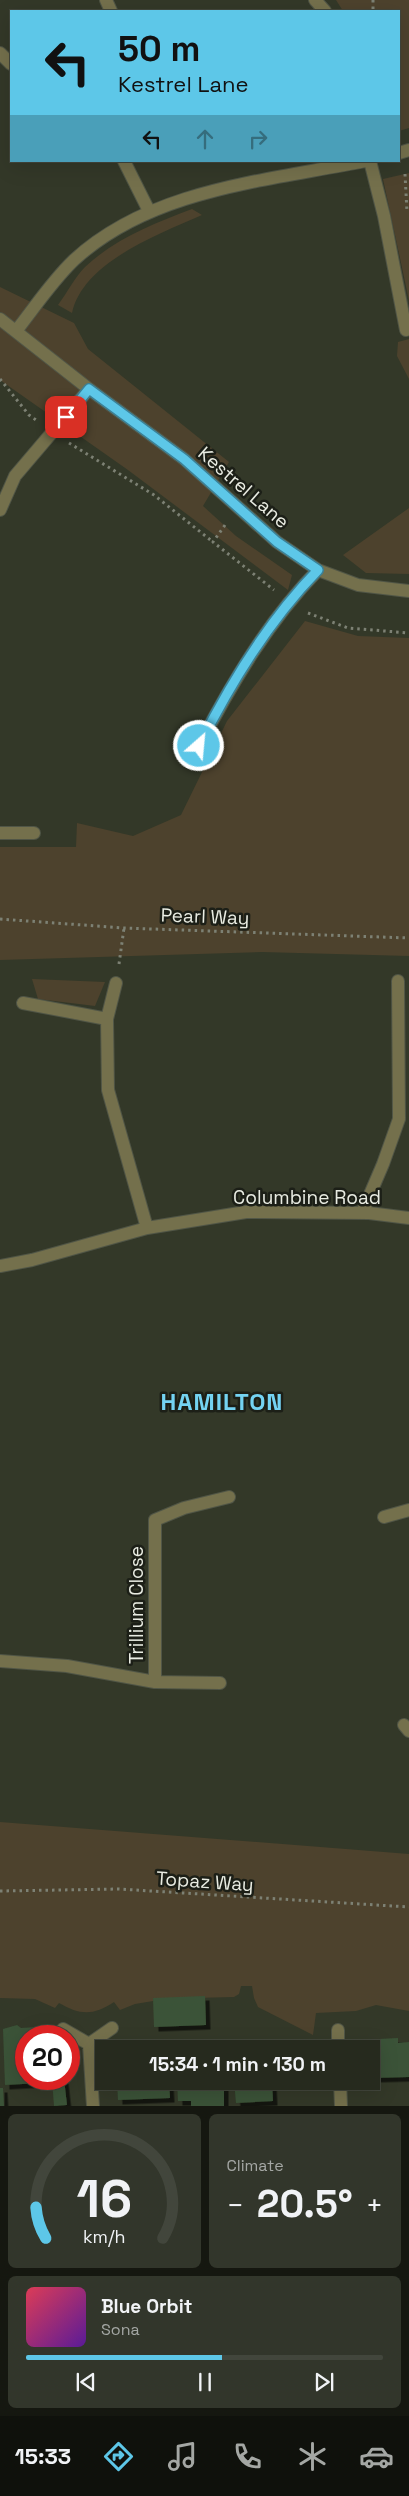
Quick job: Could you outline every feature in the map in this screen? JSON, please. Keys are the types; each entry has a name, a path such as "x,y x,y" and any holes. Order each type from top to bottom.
{"street":[{"path":"315,0 324,10"},
{"path":"0,53 10,63"},
{"path":"124,162 148,211"},
{"path":"16,331 73,261 105,235 148,211 200,194 360,162"},
{"path":"370,162 384,216 406,330"},
{"name":"Kestrel Lane","path":"0,319 89,389 184,459 277,542 318,570 358,586 409,591"},
{"path":"0,510 15,476 89,389"},
{"path":"199,746 216,713 266,635 298,590 318,570"},
{"path":"0,833 34,833"},
{"path":"362,1213 383,1164 399,1119 398,981"},
{"path":"116,983 107,1019 108,1090 147,1228"},
{"path":"23,1003 107,1019"},
{"name":"Columbine Road","path":"0,1266 32,1260 147,1228 246,1212 362,1213 409,1218"},
{"name":"Trillium Close","path":"0,1662 66,1666 155,1682 155,1520 184,1508 229,1497"},
{"path":"384,1517 409,1510"},
{"path":"155,1682 220,1683"},
{"path":"89,2044 112,2028"},
{"path":"338,2030 338,2040"},
{"path":"80,2038 89,2044"},
{"path":"89,2044 93,2106"},
{"path":"340,2090 341,2106"}],"path":[{"path":"402,152 406,178 406,217"},
{"path":"0,380 29,415 68,442 154,495 213,542"},
{"name":"Pearl Way","path":"0,919 124,928 409,938"},
{"path":"116,983 124,928"},
{"name":"Topaz Way","path":"0,1891 119,1889 409,1907"}],"shaded area":[{"path":"336,0 409,0 409,128 400,131 400,10 342,10"},
{"path":"409,173 409,300 383,179"},
{"path":"192,209 202,215 145,241 107,265 91,279 79,295 72,313 58,305 81,271 109,248 149,226"},
{"path":"0,287 74,323 88,349 229,462 203,506 236,536 292,575 288,590 128,470 0,380"},
{"path":"409,339 409,379 397,356 398,342"},
{"path":"409,508 409,574 366,573 343,555"},
{"path":"305,621 358,636 409,638 409,956 262,952 0,960 0,847 76,847 77,823 133,836 181,815 227,721"},
{"path":"32,979 105,982 95,1006 38,999"},
{"path":"0,1822 409,1854 409,2011 376,2005 356,2011 316,2013 313,2035 258,2007 252,1986 241,1986 239,1994 234,1997 153,1999 153,2001 135,2004 120,2010 114,2002 93,2012 80,2012 59,2003 55,2008 35,1999 0,1998"}],"building":[{"path":"205,1996 206,2025 154,2027 153,1998"},
{"path":"15,2026 15,2084 5,2085 3,2029"},
{"path":"398,2038 398,2043 409,2042 409,2077 380,2078 379,2039"},
{"path":"0,2088 3,2088 4,2106 0,2106"},
{"path":"53,2090 65,2090 67,2105 54,2106"},
{"path":"117,2090 170,2090 170,2098 118,2100"},
{"path":"177,2090 224,2090 224,2106 191,2106 191,2101 178,2101"},
{"path":"235,2090 272,2090 273,2101 236,2103"}],"district":[{"name":"HAMILTON","path":"222,1402"}],"route":[{"path":"66,417 89,389 184,459 277,542 318,570 298,590 266,635 216,713 199,746"}]}
